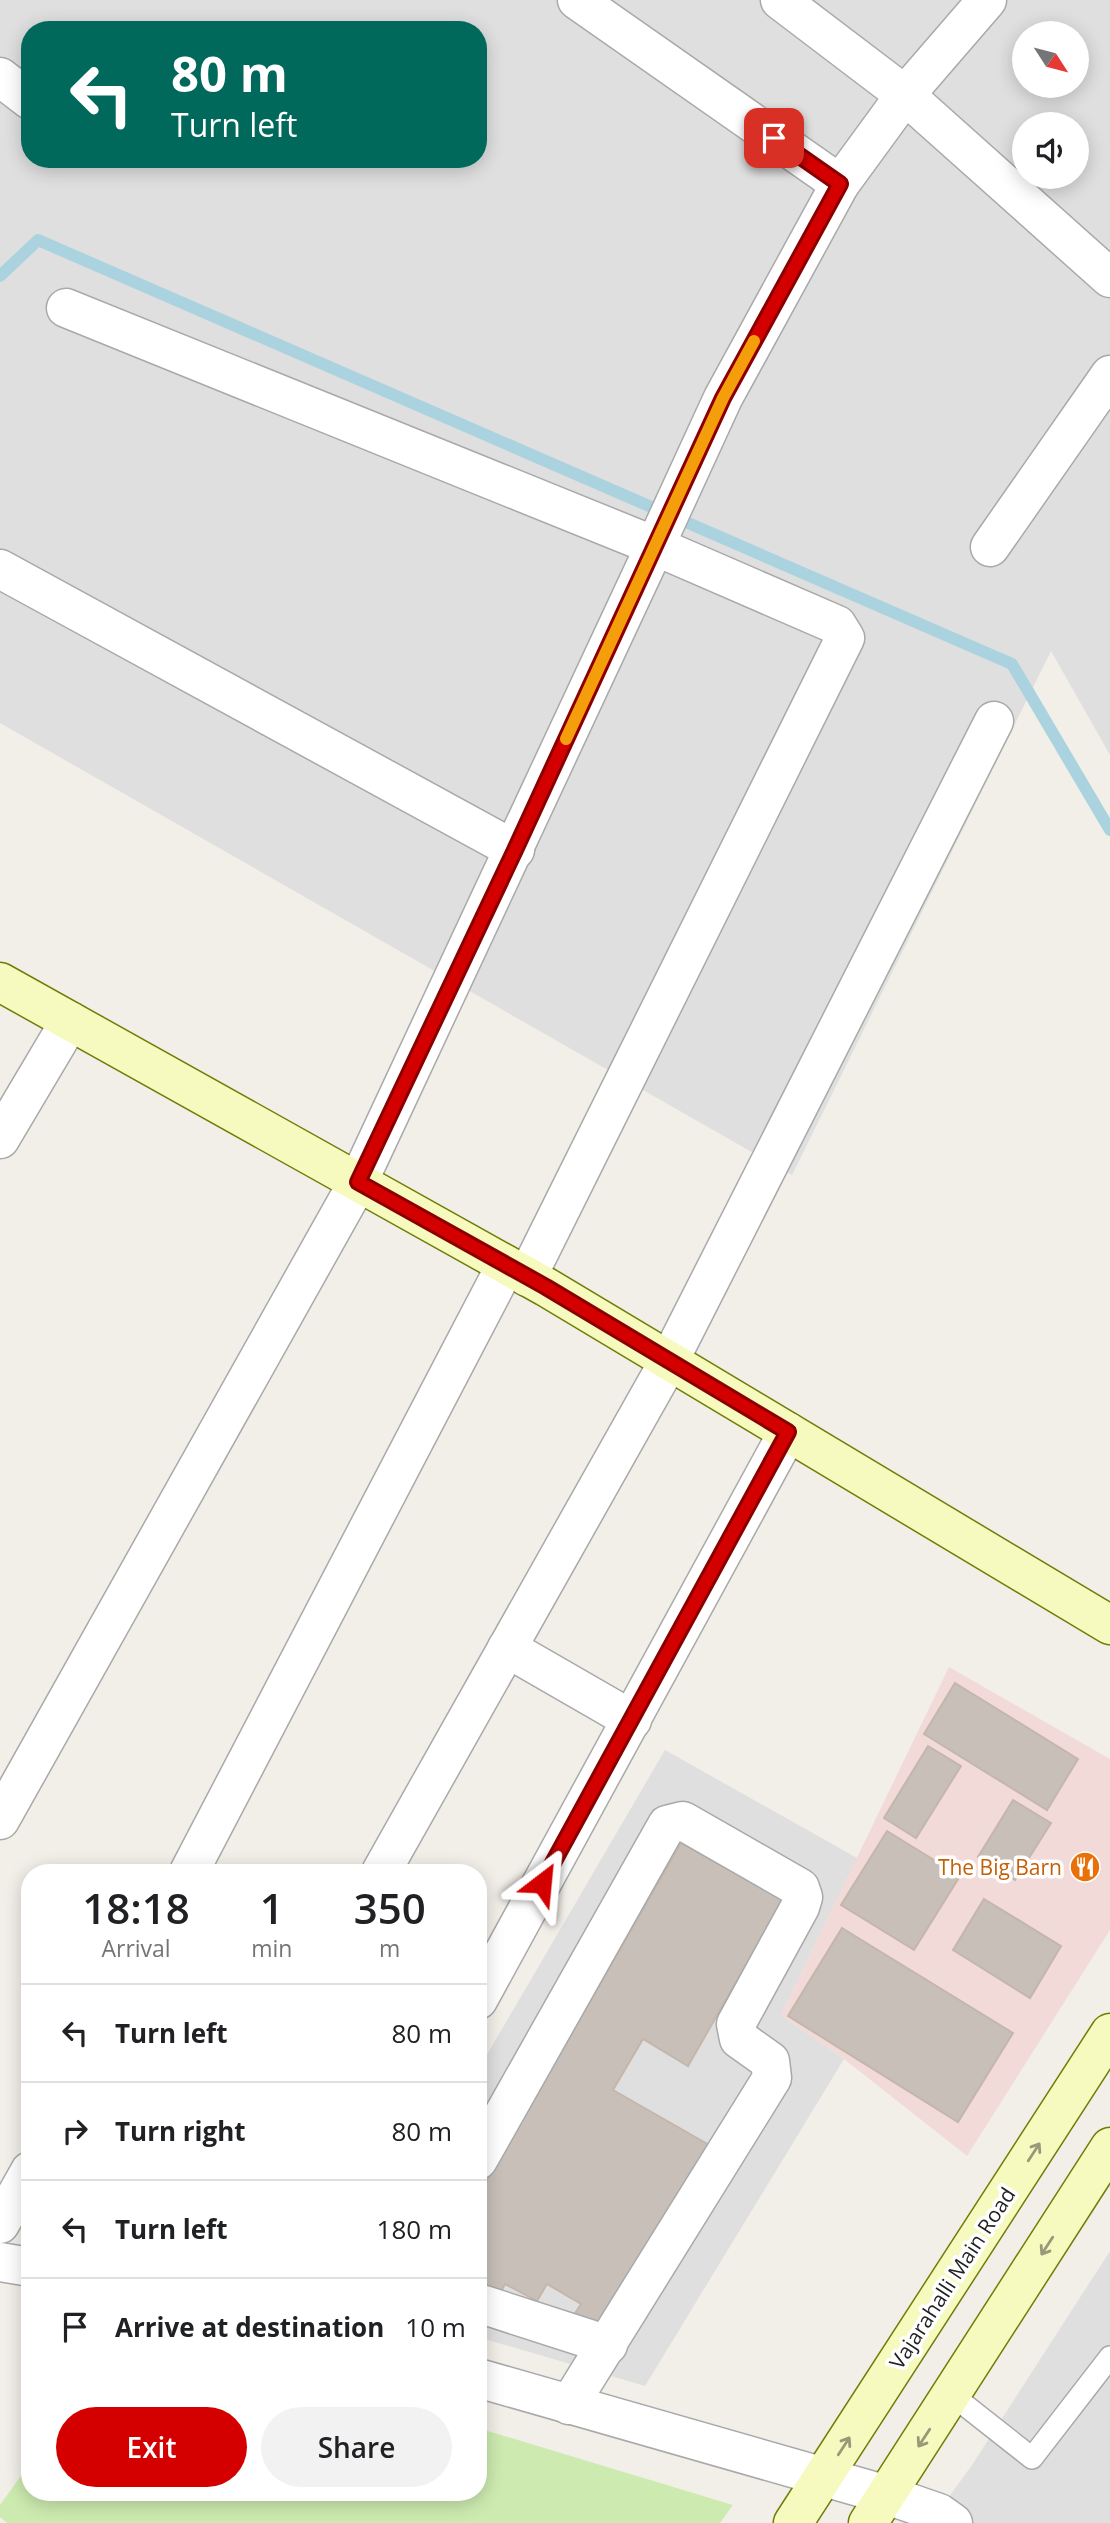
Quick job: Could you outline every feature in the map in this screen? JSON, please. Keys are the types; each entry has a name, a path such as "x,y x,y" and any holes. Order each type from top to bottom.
{"street":[{"path":"578,0 840,184"},
{"path":"780,0 905,95 1110,278"},
{"path":"0,1820 358,1182 515,850 723,398 840,184 905,95 987,0"},
{"path":"0,77 21,93"},
{"path":"66,308 655,546 837,625 845,638 517,1271 194,1864"},
{"path":"990,547 1110,375"},
{"path":"0,569 515,850"},
{"path":"386,1864 668,1361 994,721"},
{"path":"0,982 517,1271 1110,1625"},
{"path":"0,1139 70,1021"},
{"path":"487,1984 788,1432"},
{"path":"507,1648 632,1720"},
{"path":"487,2144 667,1825 683,1821 800,1888 803,1897 800,1907 736,2024 738,2039 769,2062 772,2078 569,2405"},
{"name":"Vajarahalli Main Road","path":"793,2523 1110,2033"},
{"path":"878,2509 1110,2147"},
{"path":"0,2224 21,2187"},
{"path":"0,2262 21,2266"},
{"path":"487,2306 608,2345"},
{"path":"487,2381 822,2479 878,2509 939,2513 953,2523"}],"lane":[{"path":"952,2395 1032,2458 1110,2357"}],"shaded area":[{"path":"0,0 1110,0 1110,755 1051,651 792,1175 0,723"},
{"path":"949,1667 1110,1759 1110,1930 967,2156 844,2059 781,2015"},
{"path":"665,1750 857,1858 781,2015 844,2059 645,2386 487,2340 487,2055"},
{"path":"1110,2251 1110,2523 930,2523 972,2465"}],"green space":[{"path":"487,2431 733,2505 720,2523 7,2523 0,2517 0,2505 21,2476 21,2501 487,2501"}],"building":[{"path":"955,1683 1078,1759 1047,1810 924,1734"},
{"path":"928,1746 961,1766 916,1838 884,1818"},
{"path":"1013,1800 1051,1823 1015,1880 978,1857"},
{"path":"887,1831 960,1876 914,1950 841,1905"},
{"path":"681,1843 722,1866 787,1893 688,2066 643,2039 613,2090 711,2146 604,2331 574,2315 581,2304 547,2284 537,2301 505,2284 497,2299 487,2294 487,2180"},
{"path":"984,1899 1061,1946 1030,1998 953,1950"},
{"path":"842,1928 1013,2033 958,2122 788,2016"}],"waterway":[{"path":"0,276 38,240 1012,664 1110,830"}],"slow traffic":[{"path":"566,739 723,398 754,341"}],"place":[{"name":"The Big Barn","path":"1085,1867"}],"route":[{"path":"542,1883 788,1432 546,1287 358,1182 515,850 723,398 840,184 774,138"}]}
